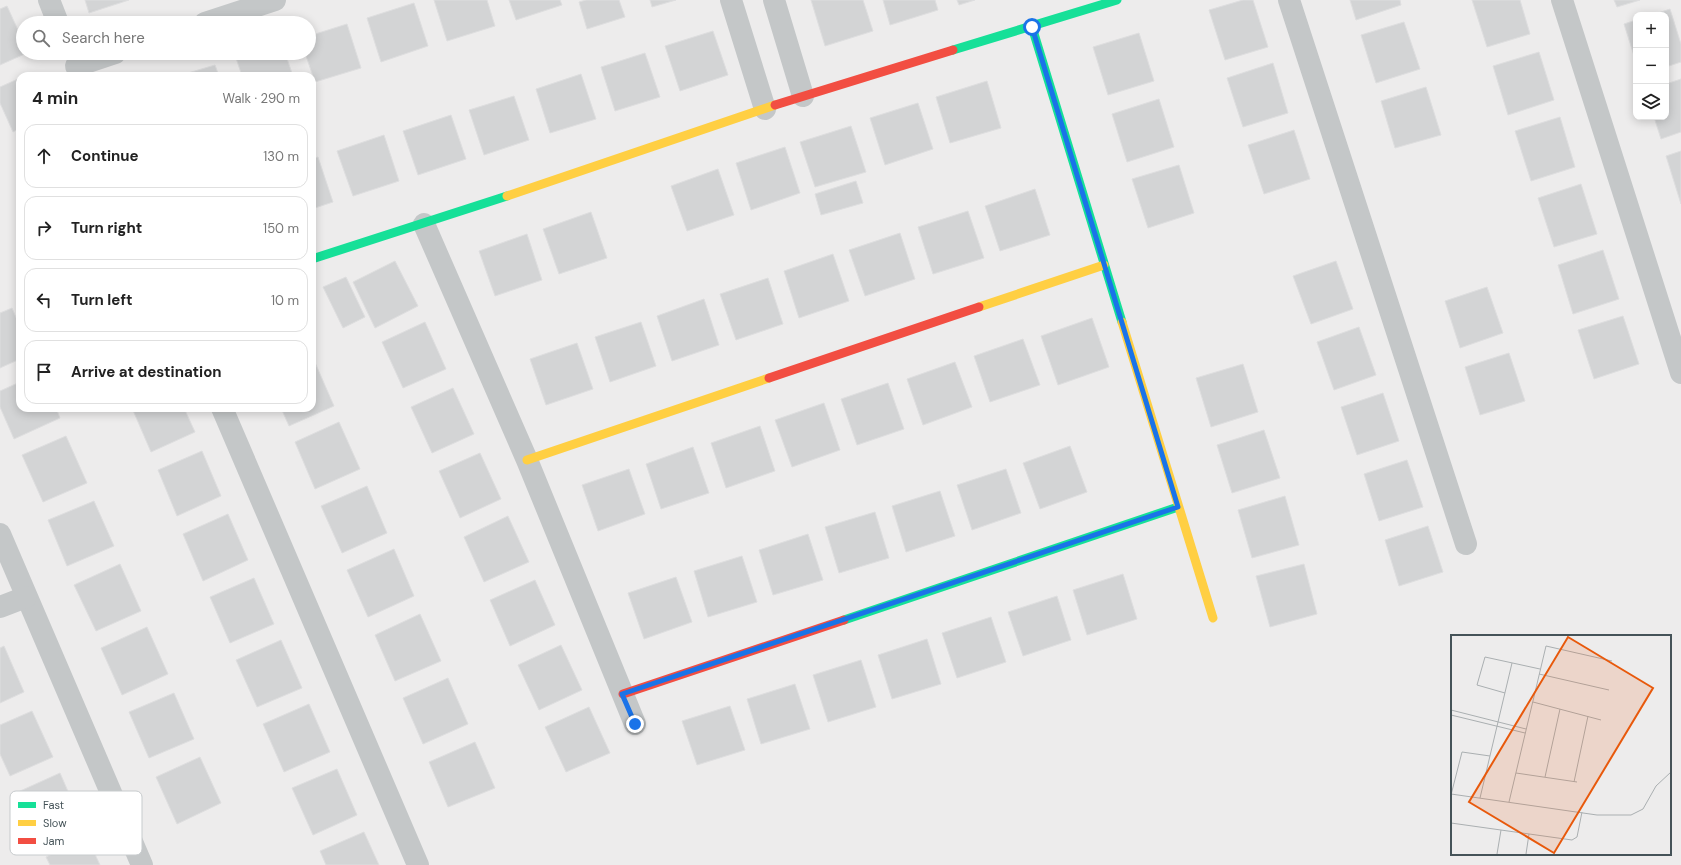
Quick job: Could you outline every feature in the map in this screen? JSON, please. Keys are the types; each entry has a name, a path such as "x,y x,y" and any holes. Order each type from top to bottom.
{"street":[{"path":"49,0 55,16"},
{"path":"226,16 275,0"},
{"path":"731,0 765,109"},
{"path":"774,0 803,96"},
{"path":"316,258 424,224 803,96 1117,0"},
{"path":"1289,0 1466,544"},
{"path":"1562,0 1681,373"},
{"path":"1032,27 1213,618"},
{"path":"76,65 92,60"},
{"path":"424,224 527,460 635,724"},
{"path":"527,460 1104,265"},
{"path":"224,412 418,865"},
{"path":"622,694 1178,507"},
{"path":"0,534 110,791"},
{"path":"0,607 26,596"},
{"path":"138,855 142,865"}],"building":[{"path":"85,0 129,0 89,13"},
{"path":"434,0 487,0 495,26 447,41"},
{"path":"509,0 560,0 562,5 516,20"},
{"path":"586,0 619,0 625,17 587,29 579,2"},
{"path":"650,0 676,0 652,7"},
{"path":"811,0 863,0 873,31 825,46"},
{"path":"883,0 935,0 938,10 890,25"},
{"path":"957,0 975,0 959,5"},
{"path":"1243,0 1253,0 1268,47 1225,60 1209,10"},
{"path":"1350,0 1400,0 1401,5 1356,20"},
{"path":"1472,0 1520,0 1530,34 1487,47"},
{"path":"1614,0 1640,0 1617,7"},
{"path":"414,3 428,46 381,62 367,18"},
{"path":"7,6 16,26 16,58 0,65 0,9"},
{"path":"1670,9 1681,44 1681,62 1669,66 1669,12 1661,12"},
{"path":"1633,21 1633,52 1624,24"},
{"path":"1404,22 1420,69 1376,83 1361,35"},
{"path":"347,24 361,68 316,82 316,72 312,72 307,60 316,60 316,34"},
{"path":"713,31 728,75 680,91 665,46"},
{"path":"1139,33 1154,81 1108,95 1093,47"},
{"path":"1539,52 1554,100 1508,115 1493,66"},
{"path":"645,53 660,97 615,111 601,67"},
{"path":"237,60 287,60 292,72 241,72"},
{"path":"1273,63 1288,113 1243,127 1227,78"},
{"path":"215,65 218,72 191,72"},
{"path":"581,74 596,119 550,133 536,89"},
{"path":"1681,79 1681,132 1661,139 1655,120 1669,120 1669,83"},
{"path":"16,80 16,130 13,132 0,103 0,87"},
{"path":"987,81 1001,128 950,143 936,97"},
{"path":"1426,87 1441,135 1395,148 1381,101"},
{"path":"514,96 529,140 484,155 469,110"},
{"path":"1159,99 1174,147 1127,162 1112,114"},
{"path":"918,103 933,149 885,165 870,118"},
{"path":"451,115 466,159 418,175 403,131"},
{"path":"1560,117 1575,167 1531,181 1515,131"},
{"path":"851,126 866,172 815,187 800,142"},
{"path":"1294,130 1310,179 1264,194 1248,145"},
{"path":"384,135 399,181 353,196 337,151"},
{"path":"785,147 800,193 751,210 736,163"},
{"path":"1681,151 1681,204 1666,156"},
{"path":"318,157 333,202 316,208 316,158"},
{"path":"1179,165 1194,213 1148,228 1132,179"},
{"path":"718,169 734,215 687,231 671,186"},
{"path":"856,181 863,203 821,215 815,194"},
{"path":"1581,184 1597,234 1554,247 1538,198"},
{"path":"1035,189 1050,235 1000,251 985,206"},
{"path":"968,211 984,258 933,274 918,227"},
{"path":"591,212 607,258 559,274 543,229"},
{"path":"900,233 915,279 865,296 849,250"},
{"path":"527,234 542,280 495,296 479,251"},
{"path":"1603,250 1619,299 1573,314 1558,265"},
{"path":"833,254 849,301 799,318 784,271"},
{"path":"395,261 418,306 375,328 353,282"},
{"path":"1336,261 1353,309 1311,324 1293,276"},
{"path":"346,277 365,317 343,328 323,287"},
{"path":"768,278 783,324 736,340 720,294"},
{"path":"1487,287 1503,333 1460,348 1445,301"},
{"path":"704,299 719,345 672,361 657,316"},
{"path":"12,308 16,318 16,361 0,368 0,313"},
{"path":"1623,316 1639,364 1594,379 1578,330"},
{"path":"1092,318 1109,367 1058,385 1041,336"},
{"path":"425,322 446,369 403,388 382,342"},
{"path":"641,322 656,366 610,382 595,337"},
{"path":"1359,327 1376,375 1334,390 1317,342"},
{"path":"1023,339 1040,385 990,402 974,356"},
{"path":"577,343 593,389 546,405 530,359"},
{"path":"1509,353 1525,401 1480,415 1465,367"},
{"path":"955,362 972,407 923,425 907,379"},
{"path":"1243,364 1258,412 1211,427 1196,378"},
{"path":"316,365 334,406 289,426 283,412 316,412"},
{"path":"888,383 904,429 857,445 841,399"},
{"path":"16,384 16,412 58,412 60,418 14,439 0,407 0,391"},
{"path":"453,388 474,434 432,453 411,407"},
{"path":"1383,393 1399,441 1357,455 1341,407"},
{"path":"824,403 840,450 792,467 775,420"},
{"path":"134,412 186,412 195,432 151,452"},
{"path":"339,422 360,469 315,489 295,442"},
{"path":"760,426 775,471 726,488 711,443"},
{"path":"1264,430 1280,478 1232,493 1217,445"},
{"path":"66,436 87,483 43,502 22,455"},
{"path":"1070,446 1087,492 1040,509 1023,463"},
{"path":"693,447 709,493 661,509 646,464"},
{"path":"202,451 221,496 177,516 158,470"},
{"path":"480,453 501,499 460,518 439,471"},
{"path":"1407,460 1423,507 1379,521 1364,474"},
{"path":"629,469 645,514 598,531 582,485"},
{"path":"1006,469 1021,513 972,530 957,485"},
{"path":"367,486 387,533 342,553 321,506"},
{"path":"940,491 955,536 906,552 892,506"},
{"path":"1285,496 1299,545 1252,558 1238,510"},
{"path":"94,501 114,546 67,566 48,520"},
{"path":"875,512 889,558 839,573 825,527"},
{"path":"228,514 248,560 203,581 183,534"},
{"path":"508,516 529,562 484,582 464,537"},
{"path":"1428,526 1443,572 1399,586 1385,540"},
{"path":"808,534 823,580 773,595 759,550"},
{"path":"394,549 414,596 368,617 347,570"},
{"path":"742,556 757,602 708,617 694,571"},
{"path":"120,564 141,611 96,631 74,585"},
{"path":"1304,564 1317,614 1270,627 1256,576"},
{"path":"1123,574 1137,619 1087,635 1073,590"},
{"path":"676,577 692,622 644,639 628,593"},
{"path":"254,578 274,624 230,643 210,597"},
{"path":"535,580 555,625 510,646 490,600"},
{"path":"1057,596 1071,640 1023,656 1008,612"},
{"path":"420,614 441,661 395,681 375,635"},
{"path":"991,617 1006,662 957,678 942,633"},
{"path":"147,627 168,674 122,695 101,648"},
{"path":"927,639 941,684 892,699 878,655"},
{"path":"281,640 302,688 257,707 236,660"},
{"path":"561,645 582,690 539,710 518,665"},
{"path":"4,646 24,692 0,703 0,648"},
{"path":"861,660 876,707 828,722 813,675"},
{"path":"448,678 468,724 423,744 403,698"},
{"path":"795,684 810,729 761,744 747,699"},
{"path":"174,693 194,739 149,758 129,712"},
{"path":"309,704 330,752 284,772 263,724"},
{"path":"730,706 745,750 697,765 682,721"},
{"path":"589,707 610,753 566,772 545,727"},
{"path":"32,711 53,757 10,776 0,754 0,725"},
{"path":"475,742 495,788 448,807 429,762"},
{"path":"200,757 221,803 177,824 156,777"},
{"path":"337,769 357,815 313,835 292,788"},
{"path":"60,773 68,791 20,791"},
{"path":"364,832 379,865 326,865 320,851"},
{"path":"50,855 95,855 100,865 50,865 46,857"}],"traffic: fast":[{"path":"953,50 1117,0"},
{"path":"1032,27 1122,322"},
{"path":"316,258 507,196"},
{"path":"844,620 1178,507"}],"traffic: slow":[{"path":"507,196 775,105"},
{"path":"979,307 1104,265"},
{"path":"1122,322 1213,618"},
{"path":"527,460 769,378"}],"traffic: jam":[{"path":"775,105 953,50"},
{"path":"769,378 979,307"},
{"path":"623,694 844,620"}],"route":[{"path":"635,724 622,694 1178,507 1032,27"}]}
